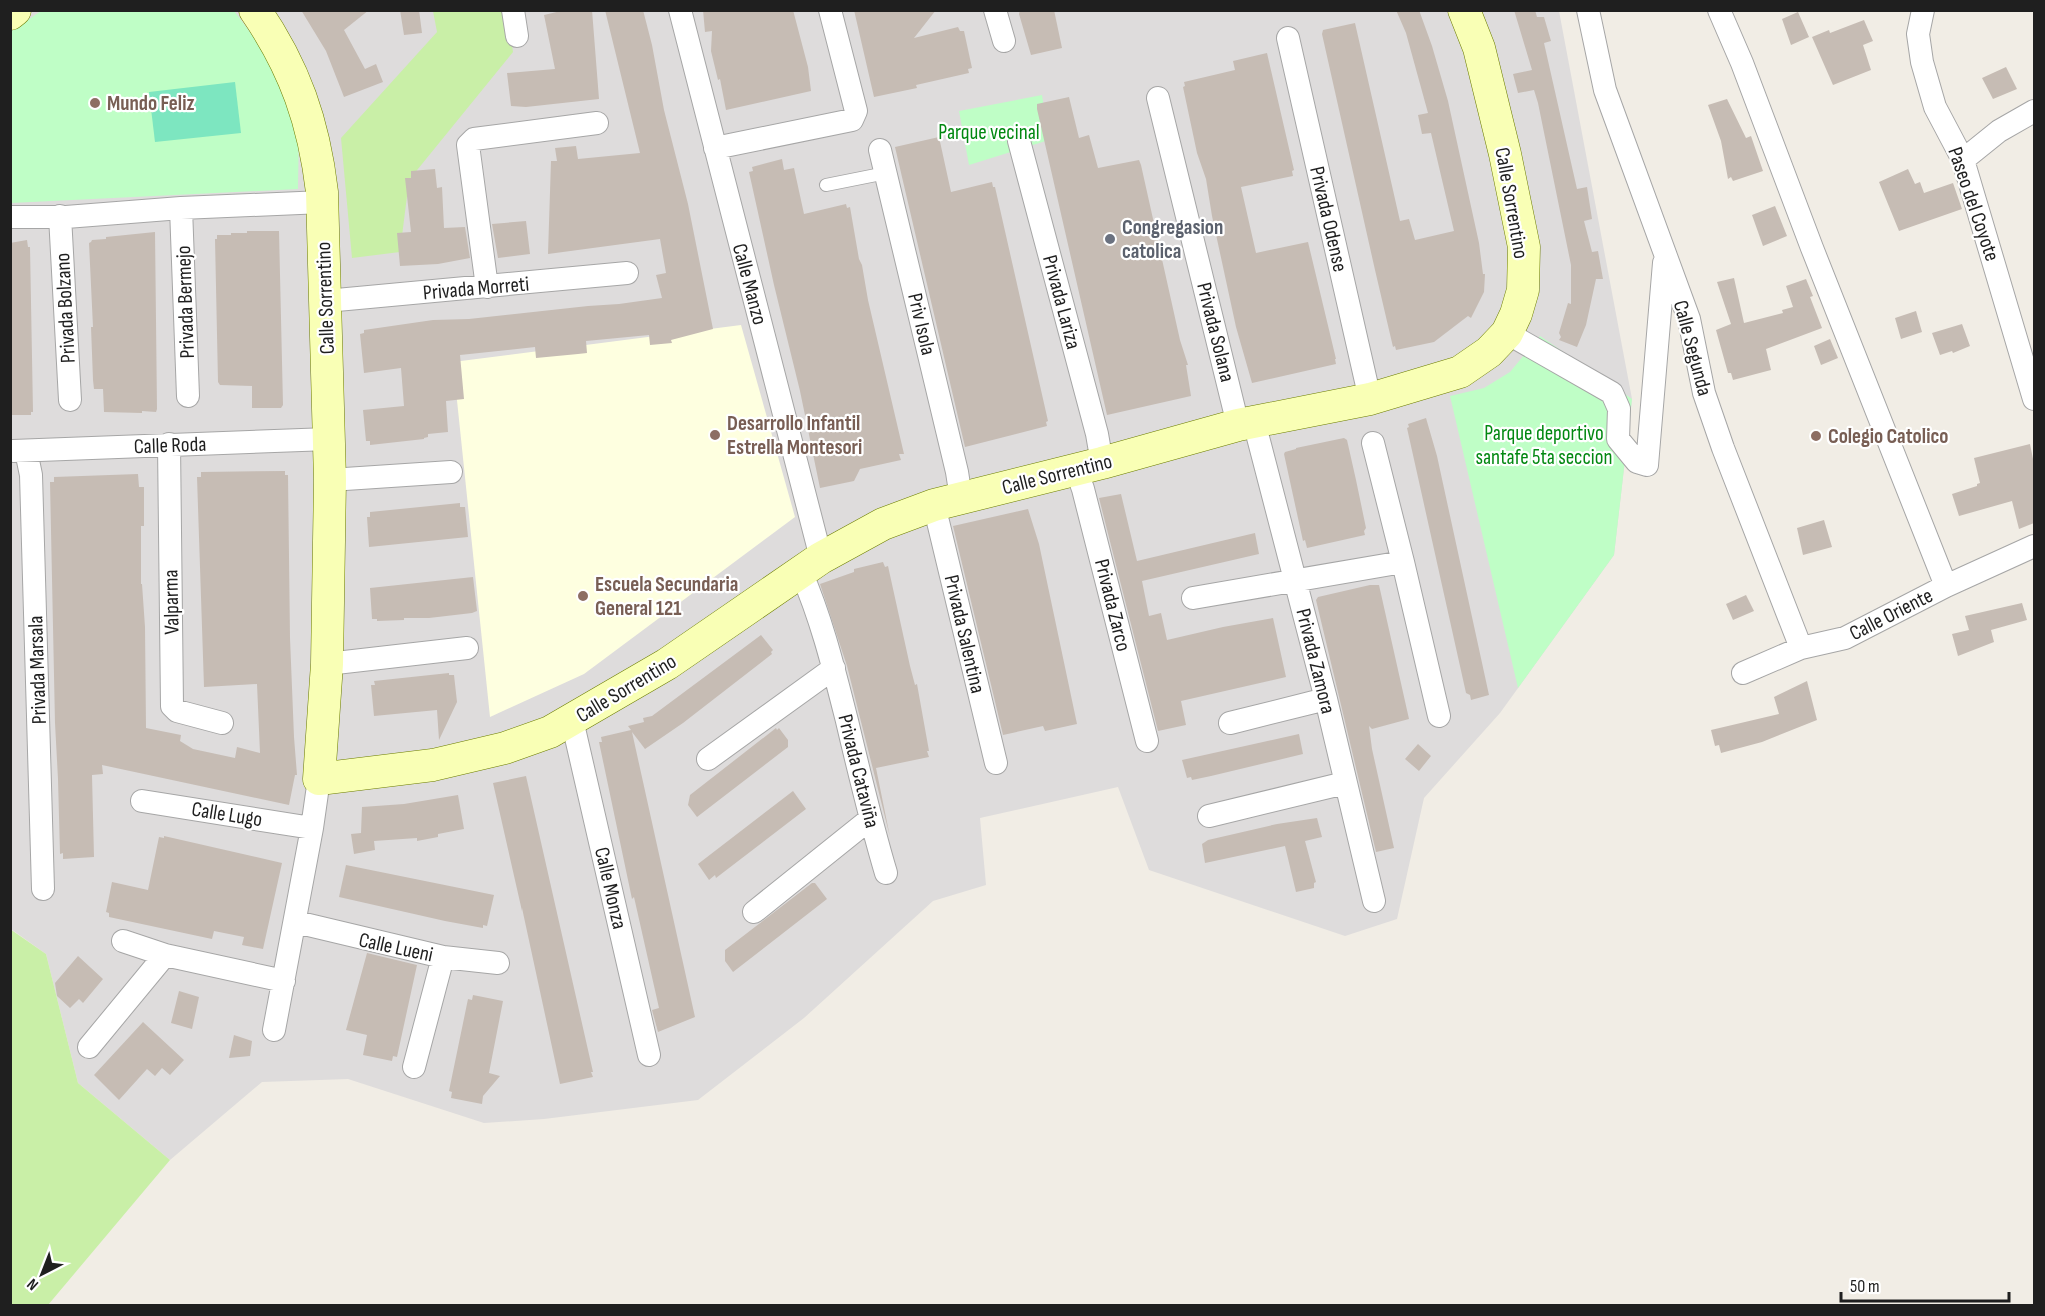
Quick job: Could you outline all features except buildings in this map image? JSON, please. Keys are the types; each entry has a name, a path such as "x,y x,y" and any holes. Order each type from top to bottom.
{"street":[{"path":"10,14 15,10"},
{"name":"Calle Sorrentino","path":"255,10 288,63 307,116 318,160 326,301 330,480 327,664 319,779 296,922 274,1030"},
{"path":"513,10 518,36"},
{"name":"Calle Manzo","path":"680,10 715,148 811,565"},
{"path":"715,148 852,120 856,111 830,10"},
{"path":"995,10 1004,42"},
{"name":"Calle Sorrentino","path":"319,779 433,765 505,748 550,732 667,664 811,565 883,524 947,502 1246,424 1370,399 1460,372 1489,352 1507,333 1524,290 1524,247 1505,154 1479,48 1464,10"},
{"name":"Calle Segunda","path":"1588,10 1605,90 1689,319 1704,393 1711,415 1801,648"},
{"path":"1719,10 1742,63 1812,248 1946,586"},
{"name":"Paseo del Coyote","path":"1923,10 1918,34 1922,63 1935,107 1963,160 2034,399"},
{"name":"Privada Odense","path":"1288,38 1370,399"},
{"name":"Privada Solana","path":"1158,98 1246,424"},
{"path":"1963,160 1999,131 2034,111"},
{"path":"487,287 468,145 470,141 597,123"},
{"name":"Privada Lariza","path":"1019,141 1097,434 1089,466"},
{"name":"Priv Isola","path":"880,150 957,472 947,502"},
{"path":"10,217 66,217 181,208 322,202"},
{"name":"Privada Bermejo","path":"181,208 188,396"},
{"name":"Privada Bolzano","path":"60,216 70,400"},
{"path":"1507,333 1612,393 1619,409 1618,440 1637,462 1647,465 1664,256"},
{"name":"Privada Morreti","path":"326,301 627,273"},
{"name":"Privada Zamora","path":"1246,424 1295,579 1374,901"},
{"name":"Calle Roda","path":"18,451 329,439"},
{"path":"1373,443 1439,716"},
{"name":"Valparma","path":"169,444 171,706 177,711 222,723"},
{"name":"Privada Marsala","path":"18,451 31,475 43,889"},
{"name":"Privada Zarco","path":"1089,466 1083,489 1147,741"},
{"path":"330,480 451,472"},
{"name":"Privada Salentina","path":"947,502 996,763"},
{"name":"Calle Oriente","path":"1743,673 1801,648 1845,638 1946,586 2034,546"},
{"path":"1193,598 1403,562"},
{"name":"Privada Cataviña","path":"811,565 815,603 834,668 870,819 886,873"},
{"path":"327,664 467,648"},
{"path":"708,759 834,668"},
{"path":"1230,723 1326,699"},
{"name":"Calle Monza","path":"572,720 649,1055"},
{"path":"1209,816 1345,783"},
{"name":"Calle Lugo","path":"142,801 312,828"},
{"path":"754,912 870,819"},
{"name":"Calle Lueni","path":"296,922 442,957 498,963"},
{"path":"123,941 165,955 284,981"},
{"path":"88,1047 165,955"},
{"path":"414,1067 442,957"}],"lane":[{"path":"826,185 886,173"}],"shaded area":[{"path":"11,11 1559,11 1632,399 1614,555 1500,713 1424,798 1397,919 1345,936 1149,870 1118,787 980,818 986,885 933,901 804,1018 698,1100 544,1119 484,1123 348,1079 262,1082 170,1160 78,1083 46,954 11,929"},
{"name":"Escuela Secundaria General 121","path":"741,325 795,517 584,674 490,717 453,362"}],"green space":[{"path":"41,11 234,11 270,62 291,105 298,134 298,189 11,203 10,32"},
{"path":"433,11 507,11 513,52 409,180 400,252 352,258 341,138 437,32"},
{"path":"235,82 241,133 155,142 149,92"},
{"name":"Parque vecinal","path":"1042,95 1049,140 969,165 959,111"},
{"name":"Parque deportivo santafe 5ta seccion","path":"1540,336 1632,399 1614,555 1518,688 1450,396 1484,388 1510,372"},
{"path":"10,929 46,954 78,1083 170,1160 48,1305 11,1305"}],"place":[{"name":"Mundo Feliz","path":"95,103"},
{"name":"Congregasion catolica","path":"1110,239"},
{"name":"Desarrollo Infantil Estrella Montesori","path":"715,435"},
{"name":"Colegio Catolico","path":"1816,436"},
{"name":"Escuela Secundaria General 121","path":"583,596"}]}
